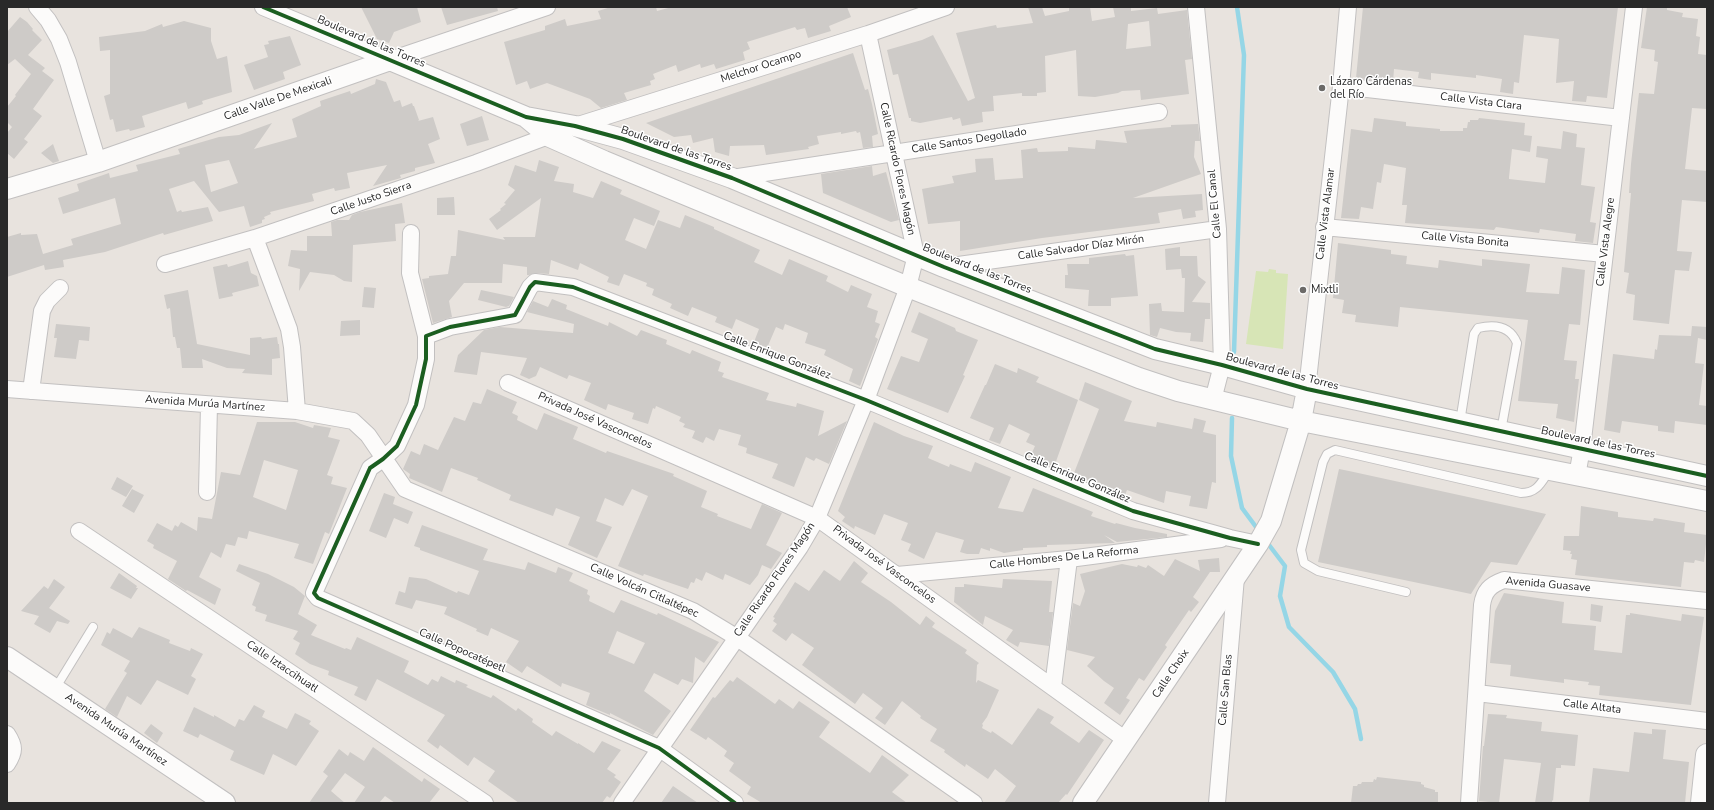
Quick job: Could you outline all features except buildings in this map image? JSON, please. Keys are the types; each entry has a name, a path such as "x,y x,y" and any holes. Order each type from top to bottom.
{"main road":[{"path":"1702,803 1707,754"}],"street":[{"path":"37,7 48,20 59,39 68,62 98,162"},
{"name":"Boulevard de las Torres","path":"263,7 526,117 574,126 623,139 732,178 944,267 1155,349 1222,365 1307,389 1707,476"},
{"name":"Calle Valle De Mexicali","path":"7,189 98,162 547,7"},
{"name":"Melchor Ocampo","path":"574,126 868,34 946,7"},
{"name":"Calle El Canal","path":"1196,7 1218,229 1222,365 1213,400"},
{"name":"Calle Vista Alamar","path":"1301,421 1307,389 1341,86 1348,7"},
{"name":"Calle Vista Alegre","path":"1578,476 1634,7"},
{"name":"Calle Ricardo Flores Magón","path":"622,803 800,547 817,518 866,400 908,287 916,254 868,34"},
{"name":"Calle Vista Clara","path":"1341,86 1621,118"},
{"name":"Calle Santos Degollado","path":"732,178 1158,112"},
{"name":"Boulevard de las Torres","path":"526,117 550,137 908,287 1139,378 1178,391 1301,421 1707,501"},
{"name":"Calle Justo Sierra","path":"165,264 255,238 550,137 574,126"},
{"name":"Calle Vista Bonita","path":"1324,227 1605,254"},
{"name":"Calle Salvador Díaz Mirón","path":"944,267 1218,229"},
{"path":"383,459 397,446 416,405 426,359 426,336 410,273 411,233"},
{"path":"255,238 288,329 292,347 297,411"},
{"name":"Calle Enrique González","path":"426,336 450,327 515,315 530,287 535,282 573,287 866,400 1133,511 1230,538 1258,544"},
{"path":"31,391 42,311 47,301 60,288"},
{"name":"Privada José Vasconcelos","path":"508,383 817,518 1126,740"},
{"name":"Avenida Murúa Martínez","path":"7,389 297,411 353,421 368,435 383,459"},
{"path":"206,492 209,405"},
{"path":"1258,544 1271,521 1301,421"},
{"name":"Calle Volcán Citlaltépec","path":"383,459 405,489 693,611 736,637 974,803"},
{"name":"Calle Popocatépetl","path":"383,459 370,468 314,593 326,601 659,748 735,803"},
{"name":"Calle Iztaccihuatl","path":"79,531 485,803"},
{"name":"Calle Hombres De La Reforma","path":"897,574 1068,559 1230,538"},
{"name":"Calle Choix","path":"1083,803 1258,544"},
{"path":"1053,687 1068,559"},
{"name":"Calle San Blas","path":"1217,803 1236,577"},
{"name":"Avenida Guasave","path":"1469,803 1482,601 1486,590 1497,582 1504,580 1707,601"},
{"name":"Avenida Murúa Martínez","path":"7,657 225,803"},
{"name":"Calle Altata","path":"1477,693 1707,720"},
{"path":"7,734 13,743 13,752 7,764"}],"lane":[{"path":"1460,422 1474,334 1478,328 1485,326 1505,328 1514,335 1517,343 1501,431"},
{"path":"1406,592 1318,571 1304,563 1301,550 1323,462 1327,454 1335,450 1530,493 1539,486 1549,470"},
{"path":"55,689 93,627"}],"green space":[{"path":"1269,269 1276,270 1276,273 1288,274 1283,349 1246,344 1256,271 1268,272"}],"waterway":[{"path":"1234,352 1244,55 1237,7"},
{"path":"1232,418 1231,456 1242,508 1259,531"},
{"path":"1266,541 1285,566 1280,596 1289,627 1333,672 1355,709 1361,739"}],"cycle path":[{"path":"263,7 526,117 575,126 623,139 732,178 944,267 1155,349 1222,365 1307,389 1707,476"},
{"path":"735,803 659,748 318,598 314,593 370,468 383,459 397,446 416,405 426,359 426,336 450,327 515,315 530,287 535,282 573,287 866,400 1133,511 1230,538 1258,544"}],"place":[{"name":"Lázaro Cárdenas del Río","path":"1322,88"},
{"name":"Mixtli","path":"1303,290"}]}
